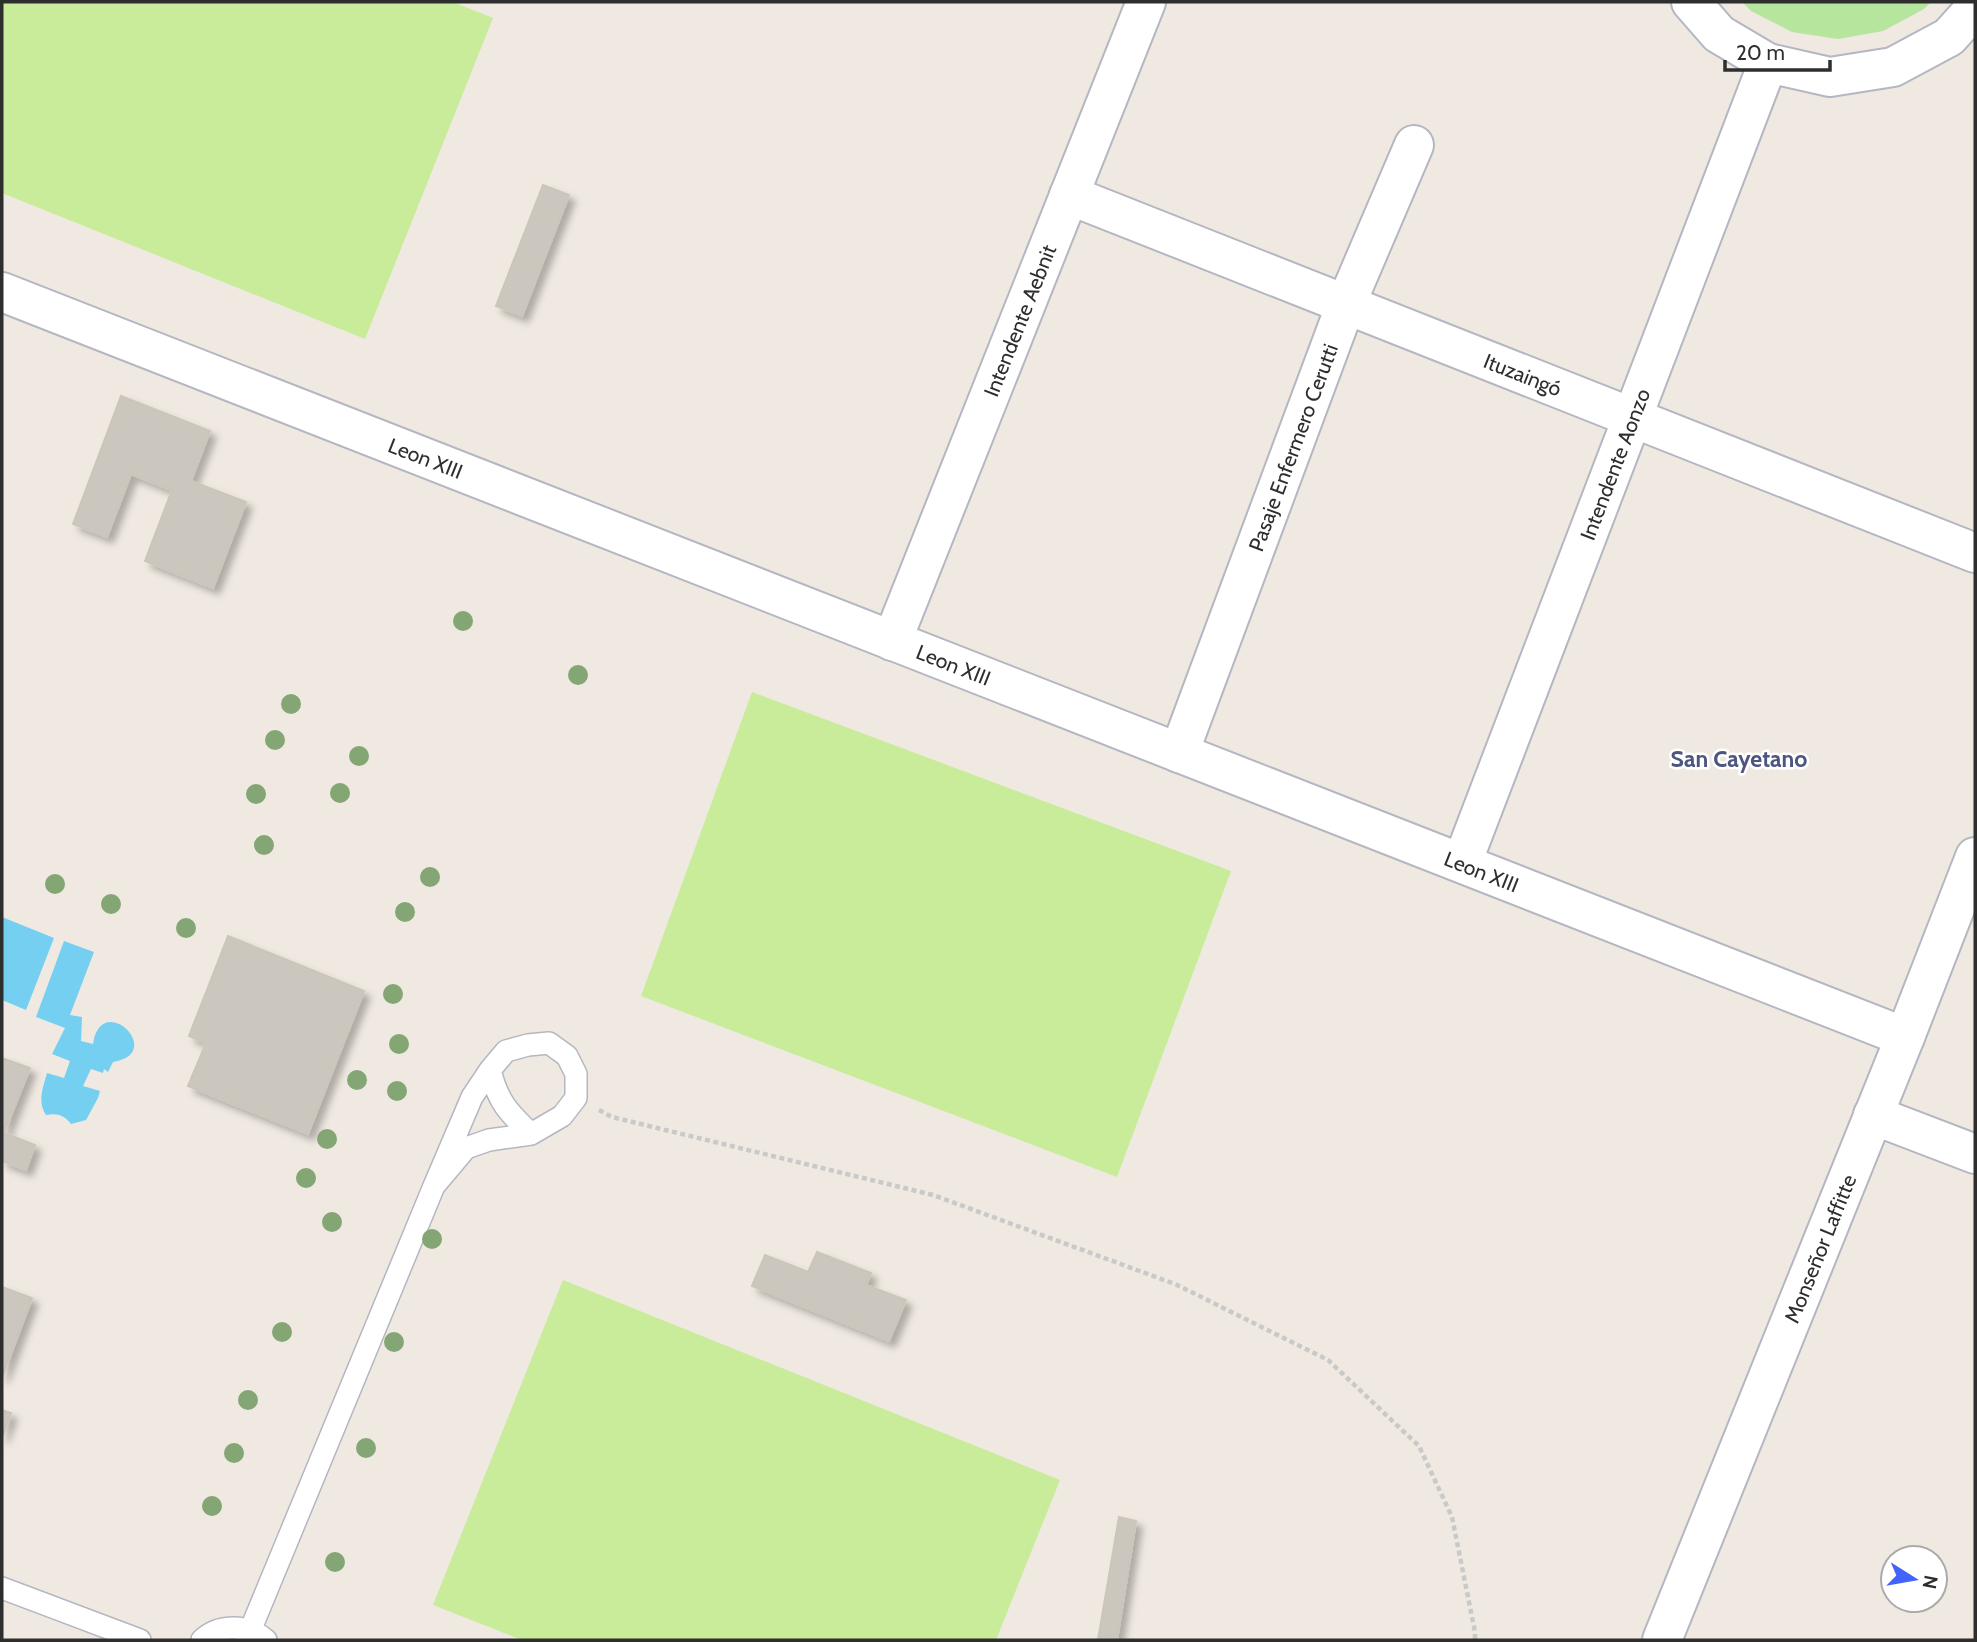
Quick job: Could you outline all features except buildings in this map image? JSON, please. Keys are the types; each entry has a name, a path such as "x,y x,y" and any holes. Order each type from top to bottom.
{"street":[{"name":"Intendente Aebnit","path":"892,640 1146,2"},
{"path":"1691,2 1719,34 1768,64 1830,76 1893,67 1949,37 1975,8"},
{"name":"Intendente Aonzo","path":"1462,863 1768,64"},
{"name":"Pasaje Enfermero Cerutti","path":"1179,753 1346,304 1414,145"},
{"name":"Ituzaingó","path":"1069,195 1975,554"},
{"name":"Leon XIII","path":"2,292 1905,1037"},
{"name":"Monseñor Laffitte","path":"1662,1640 1975,858"},
{"path":"1873,1115 1975,1154"}],"lane":[{"path":"202,1640 221,1629 235,1628 258,1635 434,1186 472,1097 506,1051 549,1043 567,1056 576,1074 576,1098 562,1116 531,1134 489,1140 466,1148 434,1186"},
{"path":"490,1070 495,1091 509,1113 531,1134"},
{"path":"2,1588 139,1640"}],"path":[{"path":"576,1098 612,1117 933,1195 1175,1284 1328,1360 1419,1446 1452,1517 1475,1640"}],"green space":[{"path":"2,2 453,2 493,18 365,339 2,193"},
{"path":"1742,2 1931,2 1924,9 1883,31 1838,39 1792,32 1751,11"},
{"path":"752,692 1231,871 1117,1177 641,996"},
{"path":"563,1280 1060,1480 996,1640 522,1640 433,1605"}],"water":[{"path":"2,917 54,938 26,1010 2,1000"},
{"path":"64,941 94,952 70,1015 82,1017 81,1041 93,1044 95,1034 103,1024 112,1022 121,1025 134,1040 134,1049 127,1057 113,1062 108,1072 104,1069 103,1073 91,1069 83,1086 100,1091 98,1098 86,1120 71,1124 60,1115 46,1115 41,1100 47,1073 64,1078 70,1061 52,1054 65,1028 36,1017"}],"district":[{"name":"San Cayetano","path":"1739,759"}]}
